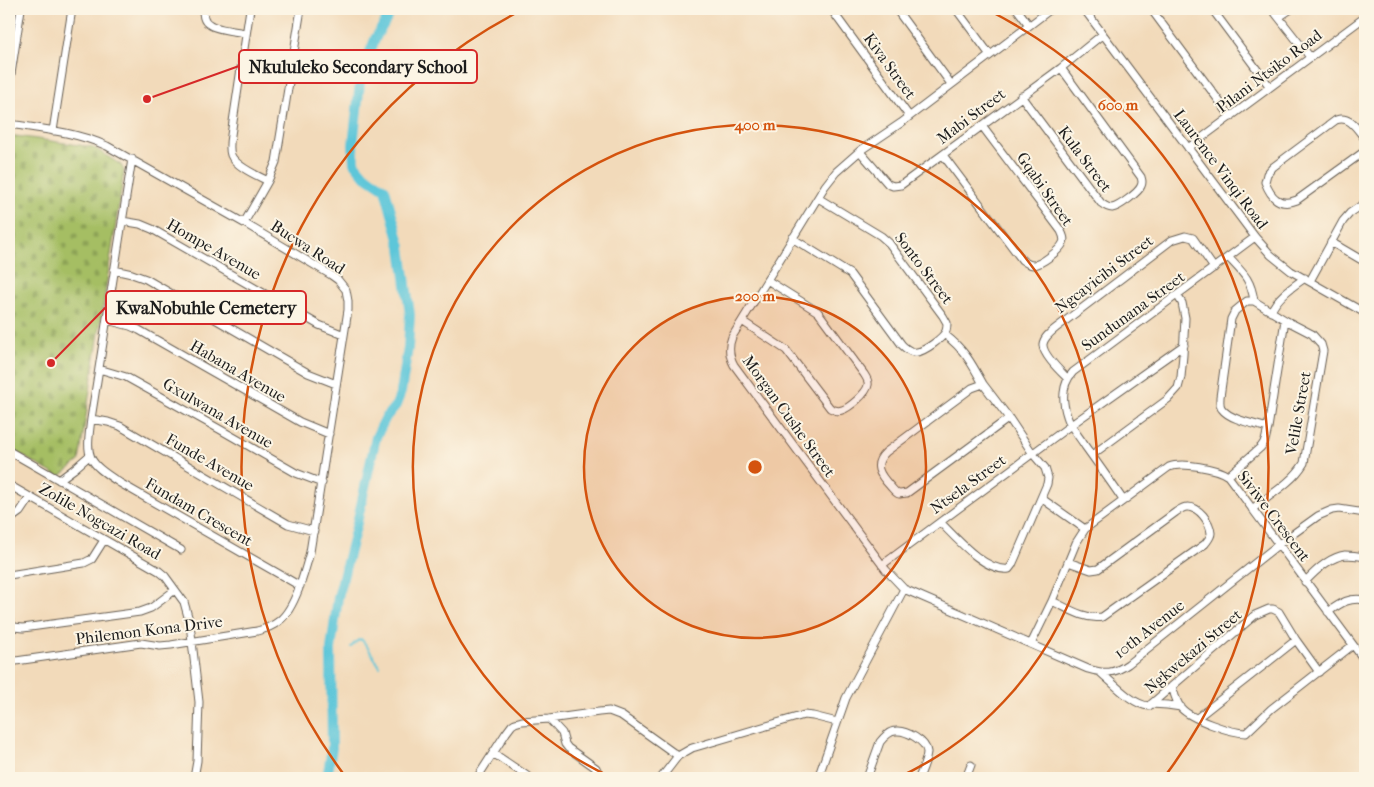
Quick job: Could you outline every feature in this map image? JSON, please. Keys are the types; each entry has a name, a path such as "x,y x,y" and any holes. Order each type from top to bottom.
{"street":[{"path":"9,87 21,9"},
{"path":"53,130 72,9"},
{"path":"96,9 112,9"},
{"path":"203,9 204,19 209,25 246,33"},
{"path":"250,9 230,152 237,163 268,181"},
{"path":"244,222 274,170 301,9"},
{"name":"Kiva Street","path":"831,9 909,116"},
{"path":"896,9 951,84"},
{"path":"956,9 990,54"},
{"path":"1017,9 1029,25"},
{"name":"Morgan Cushe Street","path":"904,589 894,580 734,365 730,357 730,342 792,238 836,172 861,150 901,123 1052,9"},
{"name":"Laurence Vinqi Road","path":"1084,9 1255,237 1271,255 1282,264 1365,313"},
{"path":"1151,9 1231,116"},
{"path":"1212,9 1270,87"},
{"path":"1272,9 1310,57"},
{"path":"1279,17 1290,9"},
{"name":"Pilani Ntsiko Road","path":"1188,148 1365,17"},
{"name":"Mabi Street","path":"861,150 862,154 885,181 890,185 902,185 1061,68 1103,34"},
{"name":"Kula Street","path":"1021,96 1101,204 1112,208 1120,204 1138,190 1141,185 1141,178 1061,68"},
{"path":"1365,139 1353,124 1348,120 1340,118 1273,167 1267,174 1265,182 1274,197 1282,202 1291,202 1297,200 1365,151"},
{"name":"Bucwa Road","path":"9,124 53,130 89,138 107,146 244,222 323,270 338,280 346,290 348,310 322,483 310,552 300,586"},
{"name":"Gqabi Street","path":"943,155 1018,256 1025,263 1038,265 1058,250 1063,243 1064,239 1061,231 982,126"},
{"path":"59,480 89,456 91,419 132,159"},
{"name":"Sonto Street","path":"818,198 881,236 889,243 947,322 944,334"},
{"path":"1271,312 1284,294 1308,280 1346,217 1365,203"},
{"name":"Hompe Avenue","path":"122,221 140,224 152,229 319,325 344,335"},
{"name":"Ngcayicibi Street","path":"1067,378 1050,359 1044,348 1044,340 1056,328 1172,240 1185,236 1193,238 1214,268"},
{"name":"Sundunana Street","path":"1067,378 1255,237"},
{"path":"792,238 850,274 906,349 912,352 923,350 944,334 965,353 972,362 983,384 1047,472 1047,484 1009,569 999,569 975,555 940,522"},
{"path":"1331,242 1365,262"},
{"path":"1228,257 1249,281 1254,301 1247,301 1238,307 1231,319 1220,402 1221,408 1228,414 1268,428"},
{"path":"114,270 132,274 154,283 308,373 336,384"},
{"path":"742,321 786,350 830,408 840,411 866,391 868,382 864,374 818,312 767,280"},
{"path":"1092,455 1173,395 1178,388 1181,377 1185,318 1178,295"},
{"name":"Velile Street","path":"1252,509 1296,474 1304,463 1323,351 1315,337 1254,301"},
{"name":"Habana Avenue","path":"107,320 130,326 144,333 300,422 329,434"},
{"path":"1228,476 1261,447 1265,441 1285,320"},
{"name":"Ntsela Street","path":"882,564 1071,425 1184,345"},
{"name":"Gxulwana Avenue","path":"99,369 126,376 296,473 322,483"},
{"path":"1067,378 1064,387 1064,401 1071,425 1123,500"},
{"path":"983,384 972,388 882,456 878,468 879,472 897,493 907,493 1009,418"},
{"name":"Funde Avenue","path":"91,419 120,426 288,524 314,531"},
{"path":"9,451 181,550"},
{"name":"Fundam Crescent","path":"89,456 101,470 120,483 300,586"},
{"name":"Siviwe Crescent","path":"1031,644 1052,601 1076,543 1085,529 1169,467 1184,465 1218,471 1228,476 1365,661"},
{"path":"69,486 74,469"},
{"name":"Zolile Nogcazi Road","path":"9,485 159,571 165,576 184,602 193,641 199,702 197,761 194,778"},
{"path":"9,520 16,516 30,497"},
{"path":"1041,498 1085,529"},
{"path":"1052,601 1088,617 1102,617 1206,544 1211,532 1209,524 1201,514 1194,508 1187,507 1176,512 1098,569 1091,570 1068,562"},
{"name":"10th Avenue","path":"904,589 1088,669 1100,672 1119,670 1278,544 1318,516 1339,509 1365,513"},
{"path":"9,575 84,563 92,559 104,540"},
{"path":"1305,582 1317,570 1339,556 1365,557"},
{"name":"Philemon Kona Drive","path":"9,662 141,643 164,646 268,628 282,619 300,586"},
{"path":"818,778 851,687 904,589"},
{"path":"9,616 10,622 14,627 24,628 140,612 151,608 175,590"},
{"path":"1328,612 1337,605 1356,598 1365,600"},
{"name":"Ngkwekazi Street","path":"1100,672 1134,701 1144,705 1151,704 1256,616 1269,608 1279,612 1319,672"},
{"path":"1197,718 1296,640"},
{"path":"1151,704 1181,707 1197,718 1232,732 1246,733 1272,709 1353,645"},
{"path":"1172,686 1181,707"},
{"path":"477,778 506,733 515,723 609,711 622,716 678,756"},
{"path":"662,778 678,756 692,748 710,742 804,715 837,722"},
{"path":"549,719 562,733 568,748 596,768 598,778"},
{"path":"867,778 880,742 890,732 896,731 915,737 926,747 927,752 920,778"},
{"path":"493,754 530,778"},
{"path":"966,778 971,765"}],"green space":[{"path":"9,135 93,147 121,165 124,171 79,461 59,477 9,448"}],"waterway":[{"path":"327,778 332,748 331,649 338,597 376,437 386,417 396,405 401,392 408,348 410,315 401,247 385,189 364,175 354,163 353,145 361,74 376,37 393,9"},
{"path":"351,647 361,639 380,667"}],"place":[{"name":"Nkululeko Secondary School","path":"147,99"},
{"name":"KwaNobuhle Cemetery","path":"51,363"}]}
